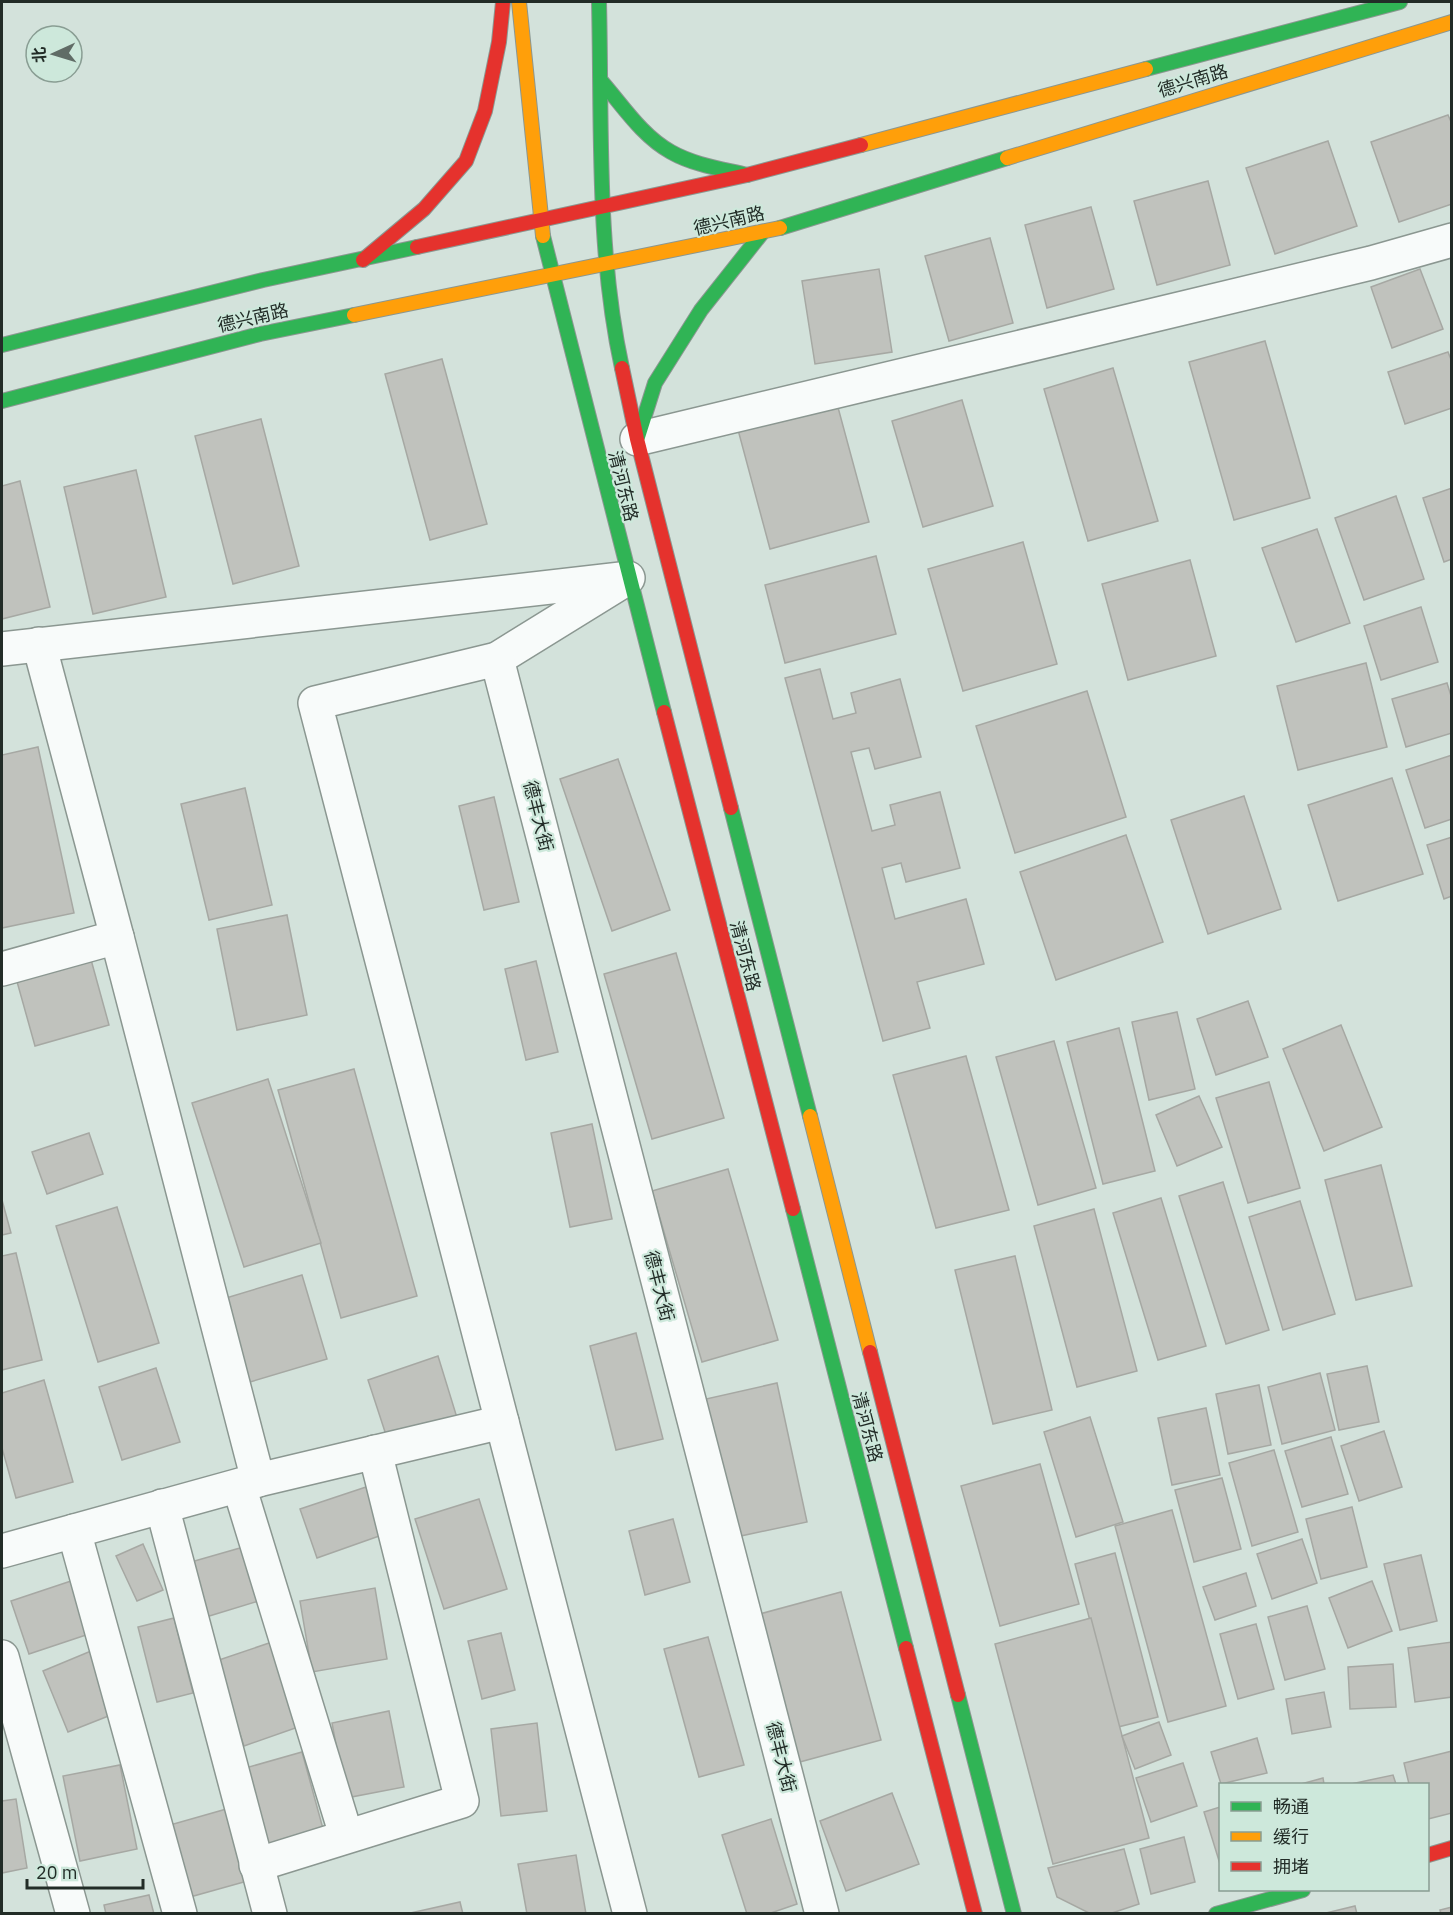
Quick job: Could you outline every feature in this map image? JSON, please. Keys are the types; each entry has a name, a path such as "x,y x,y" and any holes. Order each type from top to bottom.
{"main road":[{"path":"363,260 424,208 466,161 485,111 499,42 503,2"},
{"name":"清河东路","path":"519,2 539,222 552,277 975,1914"},
{"name":"清河东路","path":"599,2 605,266 611,319 637,439 1014,1914"},
{"name":"德兴南路","path":"2,345 150,306 747,175 1400,2"},
{"name":"德兴南路","path":"2,401 260,334 762,233 1452,22"},
{"path":"602,82 664,149 706,165 747,175"},
{"path":"637,439 655,383 700,310 762,233"},
{"path":"1429,1855 1452,1848"},
{"path":"1216,1914 1299,1891"}],"street":[{"path":"637,439 1371,263 1452,240"},
{"path":"2,650 628,578"},
{"path":"628,578 497,659 315,703 630,1914"},
{"path":"39,644 117,937 249,1483 346,1835"},
{"name":"德丰大街","path":"497,659 822,1914"},
{"path":"2,969 117,937"},
{"path":"2,1551 249,1483 502,1422"},
{"path":"256,1865 346,1835 462,1801 375,1452"},
{"path":"162,1506 270,1914"},
{"path":"74,1531 180,1914"},
{"path":"2,1657 73,1914"}],"building":[{"path":"1448,115 1452,124 1452,204 1399,222 1371,142"},
{"path":"1328,141 1357,226 1275,254 1246,168"},
{"path":"1208,181 1230,265 1157,285 1134,201"},
{"path":"1091,207 1114,289 1047,308 1025,225"},
{"path":"990,238 1013,323 949,341 925,256"},
{"path":"879,269 892,352 815,364 802,281"},
{"path":"1420,269 1443,329 1392,348 1371,287"},
{"path":"1265,341 1310,498 1234,520 1189,362"},
{"path":"1448,352 1452,362 1452,408 1405,424 1388,372"},
{"path":"442,359 487,524 430,540 385,374"},
{"path":"1113,368 1158,521 1088,541 1044,389"},
{"path":"836,400 869,522 770,549 737,426"},
{"path":"962,400 993,506 923,527 892,421"},
{"path":"261,419 299,566 233,584 195,436"},
{"path":"136,470 166,597 93,614 64,487"},
{"path":"20,481 50,607 2,619 2,486"},
{"path":"1452,488 1452,559 1444,562 1423,498"},
{"path":"1396,496 1424,579 1364,600 1335,518"},
{"path":"1317,529 1350,623 1296,642 1262,548"},
{"path":"1023,542 1057,664 963,691 928,569"},
{"path":"876,556 896,634 785,663 765,585"},
{"path":"1190,560 1216,656 1128,680 1102,584"},
{"path":"1421,607 1438,662 1381,680 1364,626"},
{"path":"1366,663 1387,747 1298,770 1277,686"},
{"path":"820,669 833,719 856,713 851,693 900,679 921,757 875,769 869,748 851,752 872,831 895,825 890,805 940,792 960,868 906,882 901,863 882,868 895,919 966,899 984,964 917,982 930,1028 883,1041 785,678"},
{"path":"1447,683 1452,699 1452,733 1406,747 1392,699"},
{"path":"1087,691 1126,817 1015,853 976,726"},
{"path":"38,747 74,913 2,928 2,755"},
{"path":"1452,755 1452,819 1425,828 1406,770"},
{"path":"618,759 670,910 612,931 560,779"},
{"path":"1392,778 1423,874 1338,901 1308,805"},
{"path":"245,788 272,905 209,920 181,804"},
{"path":"1244,796 1281,909 1208,934 1171,820"},
{"path":"494,797 519,902 484,910 459,806"},
{"path":"1126,835 1163,942 1056,980 1020,872"},
{"path":"1452,837 1452,896 1444,899 1427,845"},
{"path":"287,915 307,1015 237,1030 217,929"},
{"path":"676,953 724,1118 652,1139 604,974"},
{"path":"90,956 109,1025 35,1046 16,978"},
{"path":"536,961 558,1052 526,1060 505,969"},
{"path":"1248,1001 1268,1057 1216,1075 1197,1019"},
{"path":"1177,1012 1195,1089 1149,1100 1132,1022"},
{"path":"1341,1025 1382,1127 1324,1151 1283,1049"},
{"path":"1119,1028 1155,1171 1103,1184 1067,1042"},
{"path":"1054,1041 1096,1188 1038,1205 996,1057"},
{"path":"966,1056 1009,1210 936,1228 893,1075"},
{"path":"354,1069 417,1296 341,1318 278,1090"},
{"path":"268,1079 321,1243 244,1267 192,1103"},
{"path":"1269,1082 1300,1188 1248,1203 1216,1098"},
{"path":"1199,1096 1222,1147 1177,1166 1156,1115"},
{"path":"592,1124 612,1219 570,1227 551,1133"},
{"path":"89,1133 103,1174 47,1194 32,1152"},
{"path":"1381,1165 1412,1286 1356,1300 1325,1180"},
{"path":"728,1169 778,1340 702,1362 652,1191"},
{"path":"1223,1182 1269,1330 1226,1344 1179,1196"},
{"path":"1161,1198 1206,1346 1158,1360 1113,1213"},
{"path":"2,1200 11,1233 2,1235"},
{"path":"1300,1201 1335,1314 1283,1330 1249,1217"},
{"path":"117,1207 159,1343 98,1362 56,1226"},
{"path":"1094,1209 1137,1371 1077,1387 1034,1226"},
{"path":"16,1253 42,1360 2,1370 2,1256"},
{"path":"1015,1256 1052,1410 993,1424 955,1270"},
{"path":"302,1275 327,1359 250,1382 226,1298"},
{"path":"636,1333 663,1439 616,1450 590,1346"},
{"path":"438,1356 458,1421 389,1444 368,1380"},
{"path":"1367,1366 1379,1422 1339,1430 1327,1374"},
{"path":"156,1368 180,1442 122,1460 99,1387"},
{"path":"1320,1373 1335,1430 1282,1444 1268,1387"},
{"path":"44,1380 73,1482 16,1498 2,1448 2,1393"},
{"path":"777,1383 807,1522 736,1537 706,1399"},
{"path":"1259,1385 1271,1445 1228,1454 1216,1394"},
{"path":"1206,1408 1220,1475 1172,1485 1158,1418"},
{"path":"1090,1417 1123,1522 1076,1537 1044,1432"},
{"path":"1384,1431 1402,1487 1359,1501 1341,1446"},
{"path":"1331,1437 1348,1494 1302,1507 1285,1451"},
{"path":"1274,1450 1298,1532 1252,1546 1229,1463"},
{"path":"1040,1464 1079,1604 1000,1626 961,1486"},
{"path":"1222,1478 1241,1549 1194,1562 1175,1490"},
{"path":"366,1487 382,1535 317,1558 300,1509"},
{"path":"479,1499 507,1589 444,1609 415,1519"},
{"path":"1352,1507 1367,1567 1321,1579 1306,1519"},
{"path":"1172,1510 1226,1706 1168,1722 1115,1526"},
{"path":"673,1519 690,1582 645,1595 629,1531"},
{"path":"1302,1539 1317,1583 1272,1599 1257,1554"},
{"path":"143,1544 163,1590 137,1601 116,1556"},
{"path":"247,1546 262,1600 206,1617 191,1562"},
{"path":"1115,1553 1158,1717 1118,1727 1075,1564"},
{"path":"1421,1555 1437,1621 1400,1630 1384,1564"},
{"path":"1246,1573 1256,1606 1215,1620 1203,1587"},
{"path":"71,1581 89,1634 29,1654 11,1601"},
{"path":"1372,1581 1392,1631 1348,1648 1329,1598"},
{"path":"375,1588 387,1659 312,1672 300,1601"},
{"path":"841,1592 881,1740 796,1763 756,1615"},
{"path":"1307,1606 1325,1669 1285,1680 1268,1617"},
{"path":"174,1618 193,1693 157,1702 138,1627"},
{"path":"1091,1618 1149,1838 1053,1864 995,1644"},
{"path":"1256,1624 1274,1689 1238,1699 1220,1634"},
{"path":"501,1633 515,1690 482,1699 468,1641"},
{"path":"708,1637 744,1765 699,1777 664,1649"},
{"path":"272,1642 301,1726 244,1746 216,1661"},
{"path":"1452,1642 1452,1697 1415,1702 1408,1648"},
{"path":"91,1651 116,1713 68,1732 43,1671"},
{"path":"1393,1664 1396,1707 1350,1709 1348,1667"},
{"path":"1324,1692 1331,1727 1292,1734 1286,1699"},
{"path":"389,1711 404,1787 346,1798 332,1723"},
{"path":"1159,1722 1171,1755 1135,1769 1122,1736"},
{"path":"537,1723 547,1811 501,1816 491,1729"},
{"path":"1257,1738 1267,1773 1221,1783 1211,1752"},
{"path":"1452,1751 1452,1813 1429,1819 1429,1783 1409,1783 1404,1763"},
{"path":"302,1752 325,1836 265,1853 242,1769"},
{"path":"1183,1763 1197,1806 1151,1822 1136,1778"},
{"path":"120,1765 137,1849 80,1861 63,1776"},
{"path":"1393,1775 1396,1783 1356,1783"},
{"path":"1323,1778 1324,1783 1305,1783"},
{"path":"892,1793 919,1864 846,1891 820,1821"},
{"path":"16,1799 27,1868 2,1873 2,1801"},
{"path":"1219,1807 1219,1861 1204,1812"},
{"path":"230,1808 251,1880 190,1897 170,1825"},
{"path":"771,1819 797,1904 768,1914 747,1914 722,1835"},
{"path":"1184,1837 1195,1882 1151,1894 1140,1849"},
{"path":"1124,1849 1139,1904 1109,1914 1091,1914 1057,1897 1048,1868"},
{"path":"576,1855 586,1914 527,1914 518,1864"},
{"path":"149,1895 154,1914 106,1914 104,1905"},
{"path":"460,1902 463,1914 406,1914"},
{"path":"1355,1906 1357,1914 1322,1914"},
{"path":"1452,1907 1452,1914 1441,1914 1440,1910"}],"traffic: fast":[{"path":"599,2 604,232 608,278 622,368"},
{"path":"1146,69 1400,2"},
{"path":"602,82 651,138 671,152 708,166 747,175"},
{"path":"780,228 1007,158"},
{"path":"638,437 655,383 701,310 762,233"},
{"path":"543,236 664,712"},
{"path":"2,345 263,280 417,247"},
{"path":"2,401 260,334 354,315"},
{"path":"731,808 810,1116"},
{"path":"793,1209 906,1648"},
{"path":"958,1695 1014,1914"},
{"path":"1216,1914 1299,1891"}],"traffic: slow":[{"path":"519,2 543,236"},
{"path":"1007,158 1452,22"},
{"path":"861,145 1146,69"},
{"path":"354,315 780,228"},
{"path":"810,1116 870,1352"}],"traffic: jam":[{"path":"363,260 424,209 466,161 485,111 499,42 503,2"},
{"path":"417,247 747,175 861,145"},
{"path":"622,368 637,439 731,808"},
{"path":"664,712 793,1209"},
{"path":"870,1352 958,1695"},
{"path":"906,1648 975,1914"},
{"path":"1429,1855 1452,1848"}]}
